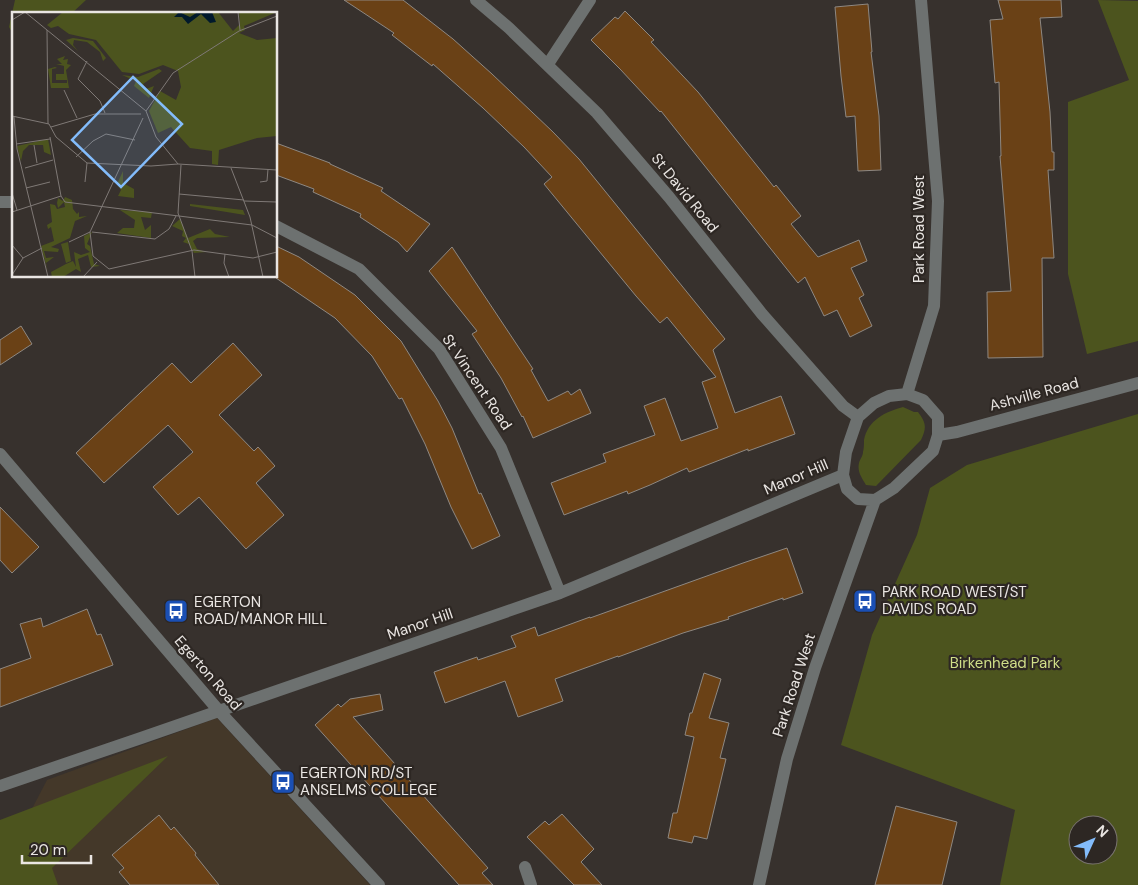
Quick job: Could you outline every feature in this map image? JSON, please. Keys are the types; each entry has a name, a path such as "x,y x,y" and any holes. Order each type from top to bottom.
{"street":[{"name":"St David Road","path":"476,0 548,64 597,114 669,197 762,314 843,406 858,417"},
{"path":"548,64 590,0"},
{"name":"Park Road West","path":"907,394 934,306 938,201 921,0"},
{"name":"St Vincent Road","path":"278,227 359,269 439,349 501,448 560,593"},
{"name":"Ashville Road","path":"938,435 957,432 1138,383"},
{"path":"907,394 923,400 938,418 938,435 933,451 894,488 875,500 858,499 847,489 843,475 846,452 858,417 874,403 889,396 907,394"},
{"name":"Egerton Road","path":"0,454 219,711 378,885"},
{"name":"Manor Hill","path":"0,786 560,593 843,475"},
{"name":"Park Road West","path":"759,885 786,758 815,668 875,500"},
{"path":"525,867 531,885"}],"shaded area":[{"path":"217,718 370,885 0,885 0,870 47,780"}],"green space":[{"path":"15,0 86,0 73,12 12,12"},
{"path":"1098,0 1138,1 1138,341 1087,354 1068,274 1068,102 1129,80"},
{"path":"12,14 12,32 9,27"},
{"path":"903,407 918,412 923,419 925,428 921,440 876,486 866,485 860,475 859,462 863,453 866,433 878,418 890,411"},
{"name":"Birkenhead Park","path":"1138,414 1138,885 1000,885 1015,810 841,745 872,635 917,535 930,488 967,465"},
{"path":"168,756 52,868 58,885 0,885 0,820"}],"building":[{"path":"344,0 403,0 453,39 553,132 579,159 725,339 713,350 735,413 781,396 795,434 748,451 748,449 689,472 687,468 628,494 627,491 564,515 551,483 606,462 603,454 655,435 644,406 665,398 681,441 718,428 702,382 716,377 667,317 660,323 636,296 544,184 552,177 524,147 433,64 432,66 392,35 394,33"},
{"path":"998,0 1061,0 1062,17 1040,18 1050,112 1052,152 1054,152 1054,170 1048,170 1054,258 1042,258 1043,357 988,358 987,292 1011,291 1000,156 999,82 995,83 990,20 1003,19"},
{"path":"868,4 871,52 879,116 881,170 858,171 855,116 846,117 835,7"},
{"path":"625,11 654,40 651,42 698,92 774,187 776,185 801,216 791,224 818,257 859,240 867,261 851,268 864,295 859,298 872,326 850,337 837,310 824,316 805,277 798,283 661,111 591,40 615,17 618,19"},
{"path":"278,144 330,163 383,188 381,191 430,224 407,252 398,242 360,217 361,214 313,192 314,189 278,176"},
{"path":"278,247 299,257 355,295 401,341 438,401 452,428 479,494 481,493 500,536 472,549 451,507 425,444 402,398 399,399 372,356 335,318 276,278 278,278"},
{"path":"452,247 533,369 531,370 548,401 568,391 571,395 580,389 591,413 533,438 523,416 501,378 472,334 477,331 429,271"},
{"path":"21,326 32,344 0,365 0,340"},
{"path":"233,343 262,375 219,415 254,451 258,447 275,466 256,483 284,515 246,549 199,497 178,515 153,487 193,452 168,425 104,483 76,453 172,363 191,383"},
{"path":"0,507 39,547 12,573 0,560"},
{"path":"787,548 803,593 728,617 729,619 683,633 555,679 563,701 518,717 505,681 445,703 434,672 477,657 478,660 516,647 511,636 535,627 538,636"},
{"path":"87,609 97,635 101,634 113,665 0,707 0,669 31,658 20,624 41,618 43,627"},
{"path":"704,673 721,679 709,718 729,723 720,758 726,759 707,839 694,836 692,843 668,838 673,813 677,813 694,737 685,735 690,713 692,713"},
{"path":"380,694 383,710 353,717 488,868 482,873 493,885 459,885 315,725 338,704 341,707 350,699"},
{"path":"896,806 957,822 942,885 875,885"},
{"path":"562,814 594,849 581,862 602,885 574,885 527,837 545,821 549,825"},
{"path":"159,815 171,830 174,827 219,885 130,885 119,872 124,868 112,855"}],"place":[{"name":"PARK ROAD WEST/ST DAVIDS ROAD","path":"865,601"},
{"name":"EGERTON ROAD/MANOR HILL","path":"176,611"},
{"name":"EGERTON RD/ST ANSELMS COLLEGE","path":"283,782"}]}
